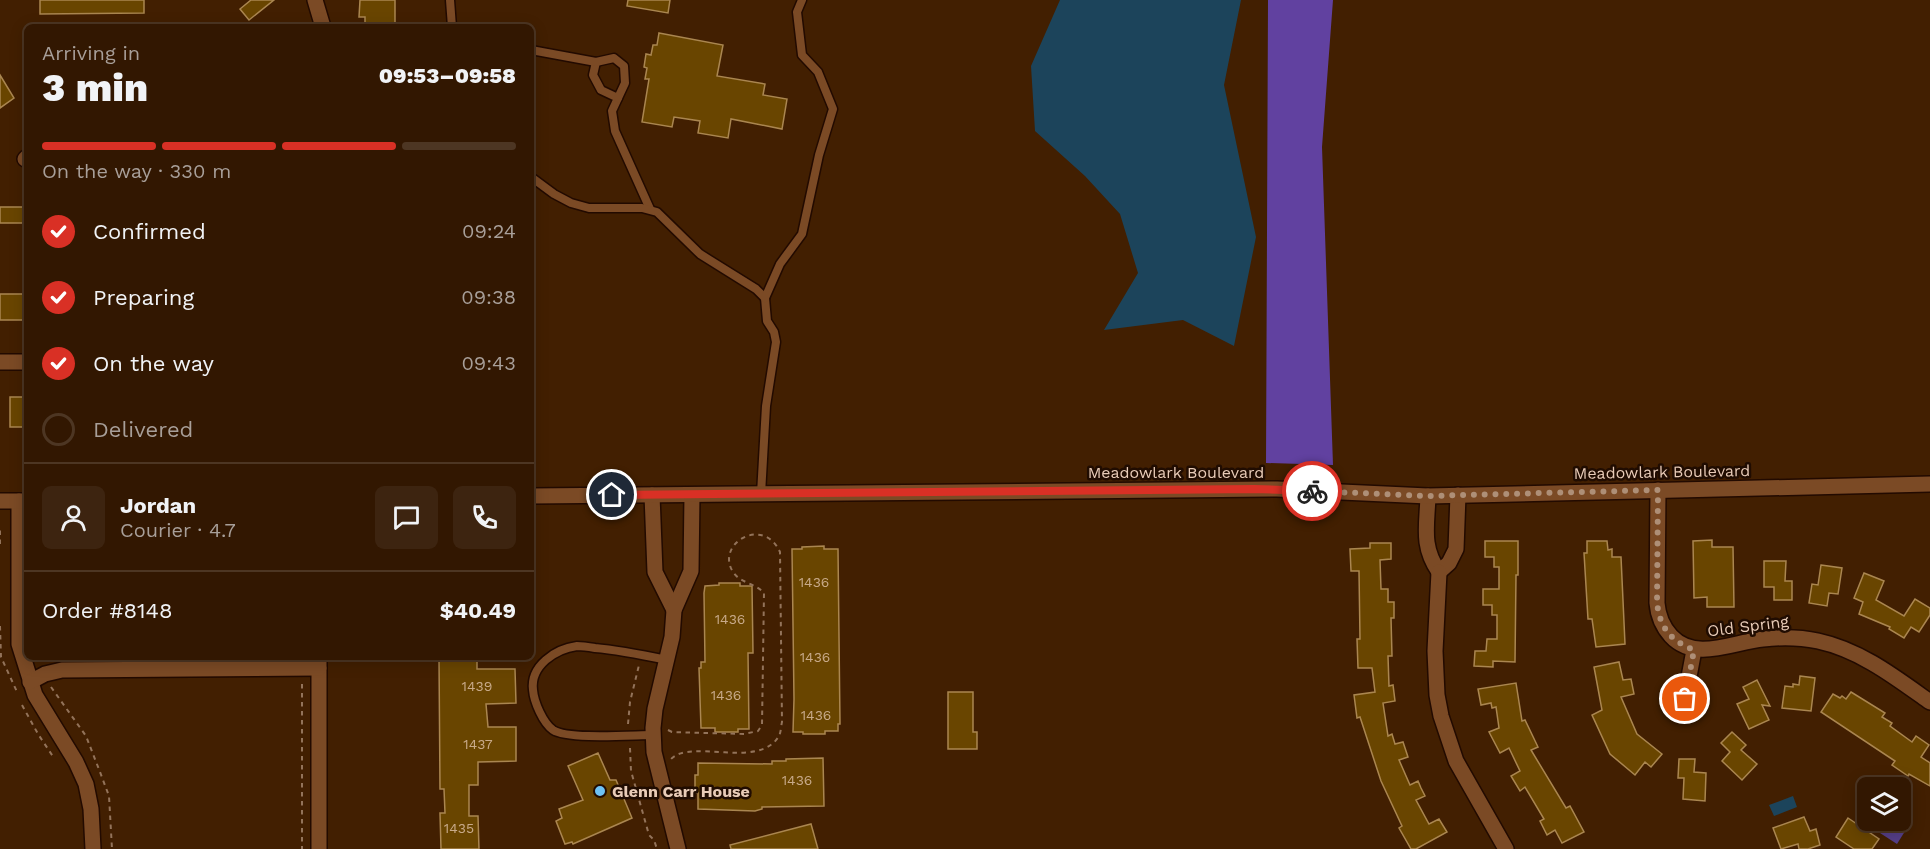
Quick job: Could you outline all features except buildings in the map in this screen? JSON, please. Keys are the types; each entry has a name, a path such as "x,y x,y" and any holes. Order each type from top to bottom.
{"street":[{"path":"315,0 322,24"},
{"path":"0,362 24,362"},
{"name":"Meadowlark Boulevard","path":"534,496 1277,489 1428,496 1930,484"},
{"name":"Old Spring","path":"1658,490 1658,615 1664,628 1681,645 1694,650 1772,638 1804,638 1820,641 1867,659 1930,702"},
{"path":"652,495 655,572 674,610"},
{"path":"677,848 654,752 659,731 655,709 672,637 674,610 692,571 692,495"},
{"path":"1439,573 1449,563 1456,549 1458,495"},
{"path":"1428,496 1427,549 1439,573 1435,651 1441,716 1456,761 1506,849"},
{"path":"0,501 23,501 19,644 35,695 76,762 86,784 91,809 93,849"},
{"path":"1683,709 1694,650"},
{"path":"30,682 45,674 62,670 302,668 319,662 319,849"}],"lane":[{"path":"450,0 452,24"},
{"path":"761,494 766,406 776,342 774,332 767,321 765,298 780,264 802,234 819,155 833,110 818,72 802,55 797,12 802,0"},
{"path":"534,51 596,62 614,58 624,66 625,83 612,111 615,131 650,209"},
{"path":"596,62 593,75 601,90 618,98"},
{"path":"534,179 571,203 589,208 650,209 657,212 700,254 756,289 765,298"},
{"path":"659,731 628,735 570,735 553,730 538,709 532,688 538,666 553,655 576,646 612,649 667,660"}],"path":[{"path":"0,529 0,544"},
{"path":"659,731 744,734 758,731 762,725 764,593 759,588 739,579 731,570 730,554 738,540 746,535 756,534 768,538 776,543 780,552 782,722 780,735 765,750 745,753 684,752 674,756 668,763"},
{"path":"641,655 630,702 628,735 631,771 649,835 654,840 657,849"},
{"path":"302,668 302,849"}],"shaded area":[{"path":"1268,0 1333,0 1322,147 1333,465 1266,463"},
{"path":"1882,831 1905,831 1897,844 1880,833"}],"water":[{"path":"1060,0 1241,0 1224,85 1256,237 1234,346 1183,320 1104,330 1138,273 1120,214 1085,176 1035,131 1031,66"},
{"path":"1793,796 1797,807 1774,816 1769,805"}],"way so far":[{"path":"1312,491 1428,496 1658,490 1658,615 1664,628 1675,640 1694,650 1685,699"}],"place":[{"name":"Glenn Carr House","path":"600,791"}],"route":[{"path":"612,495 1254,489 1312,491"}]}
